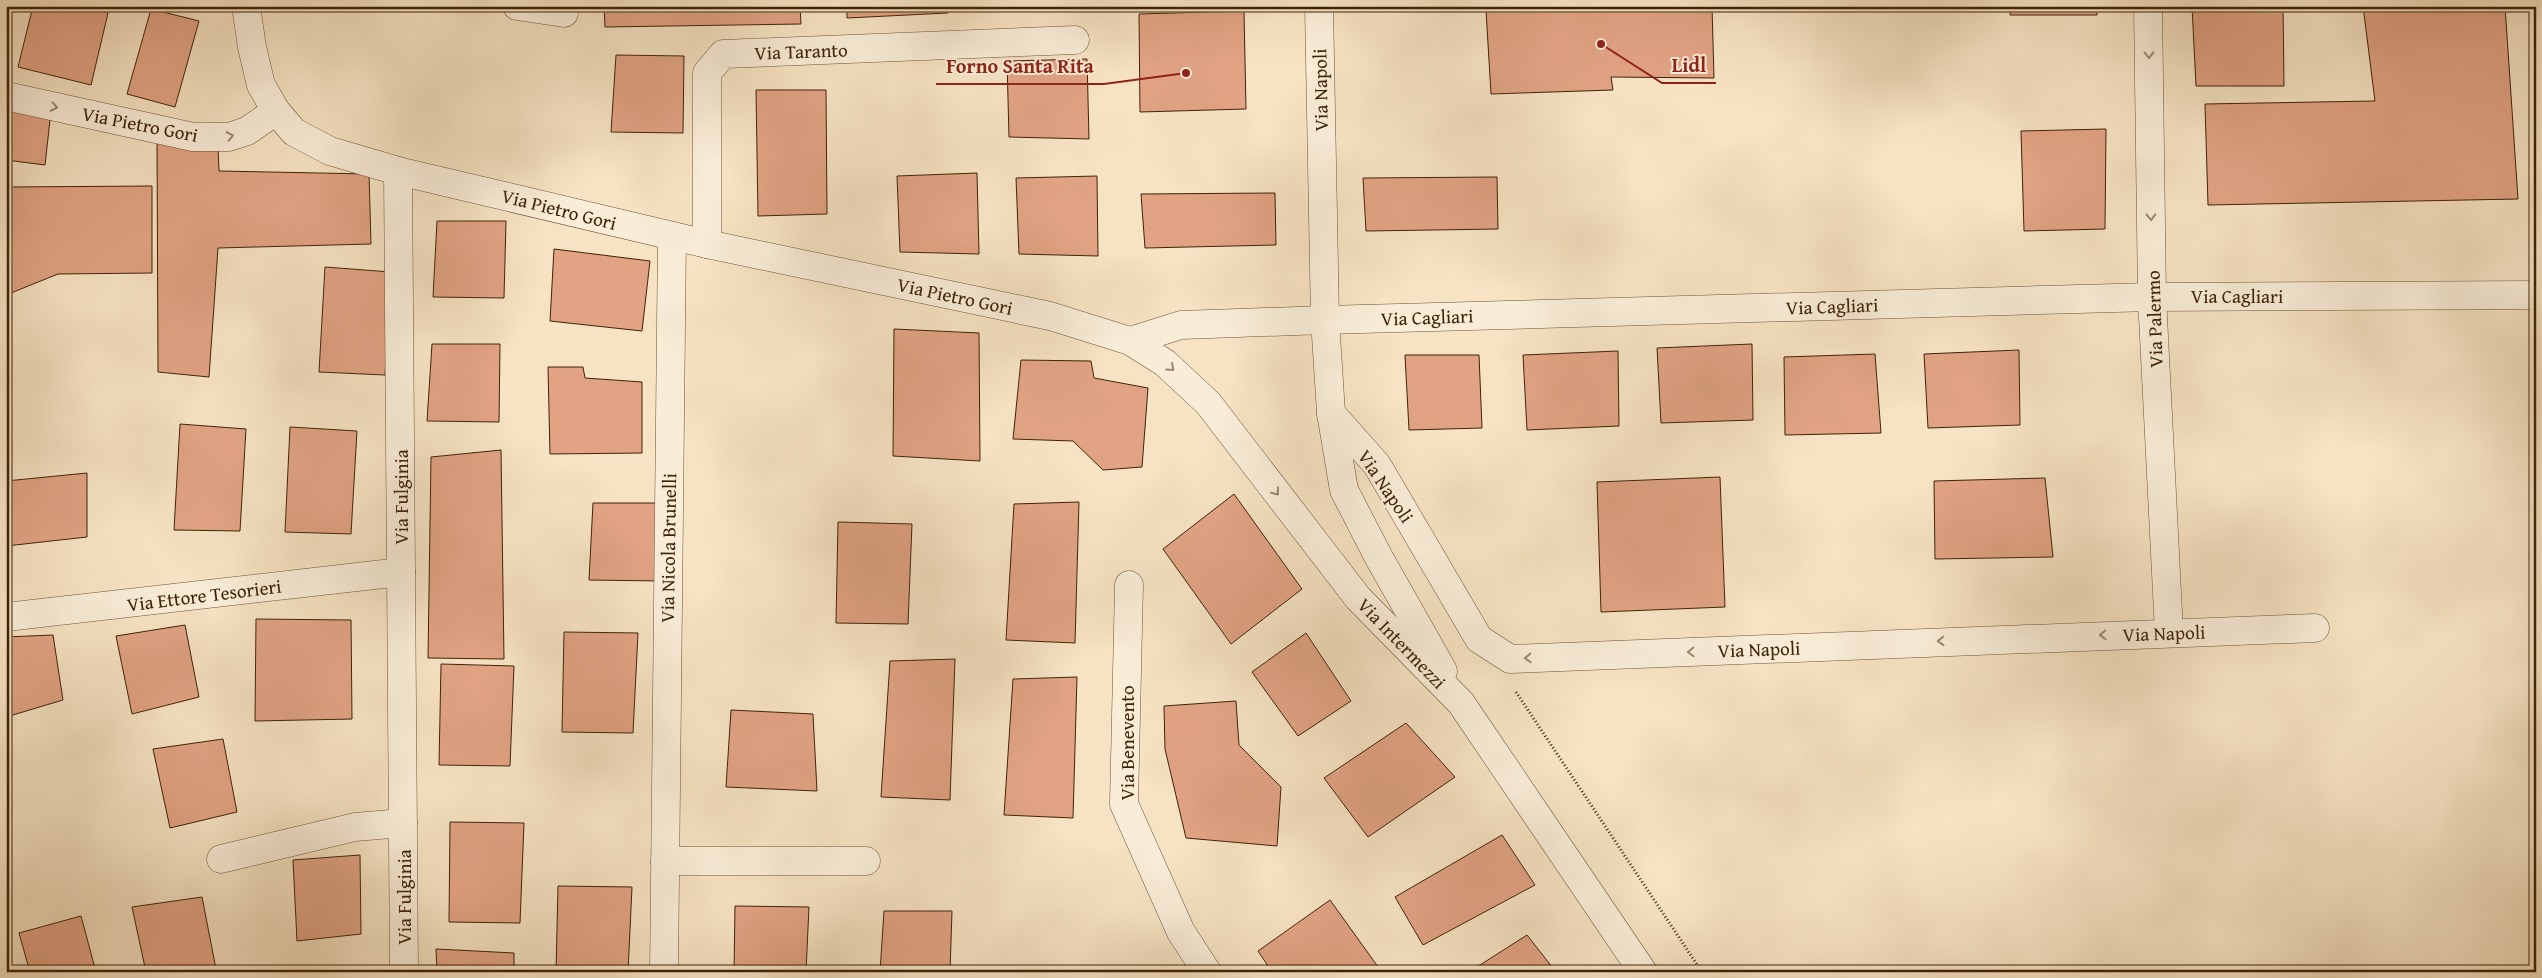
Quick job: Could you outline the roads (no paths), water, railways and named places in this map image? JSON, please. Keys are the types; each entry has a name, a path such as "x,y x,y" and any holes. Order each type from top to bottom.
{"street":[{"path":"246,6 252,47 261,85 276,111"},
{"path":"517,6 564,13 564,6"},
{"name":"Via Napoli","path":"1319,6 1325,320 1331,414 1344,490 1378,556 1461,703"},
{"name":"Via Palermo","path":"2148,6 2152,297 2169,632"},
{"name":"Via Taranto","path":"707,244 707,73 723,54 1075,40"},
{"name":"Via Pietro Gori","path":"6,96 193,137 229,137 247,131 276,111 294,132 330,151 398,171 707,244 1050,316 1130,341"},
{"name":"Via Fulginia","path":"398,171 404,972"},
{"name":"Via Nicola Brunelli","path":"664,972 672,236"},
{"name":"Via Cagliari","path":"1130,341 1180,326 1325,320 2152,297 2536,294"},
{"name":"Via Intermezzi","path":"1130,341 1165,363 1208,403 1358,598 1461,703 1643,972"},
{"name":"Via Napoli","path":"1331,414 1377,465 1479,638 1510,659 2169,632 2315,628"},
{"name":"Via Ettore Tesorieri","path":"6,618 401,572"},
{"name":"Via Benevento","path":"1129,585 1124,804 1181,932 1207,972"},
{"name":"Via Fulginia","path":"221,859 355,827 403,823"},
{"path":"665,861 866,861"}],"place":[{"name":"Lidl","path":"1601,44"},
{"name":"Forno Santa Rita","path":"1186,73"}]}
